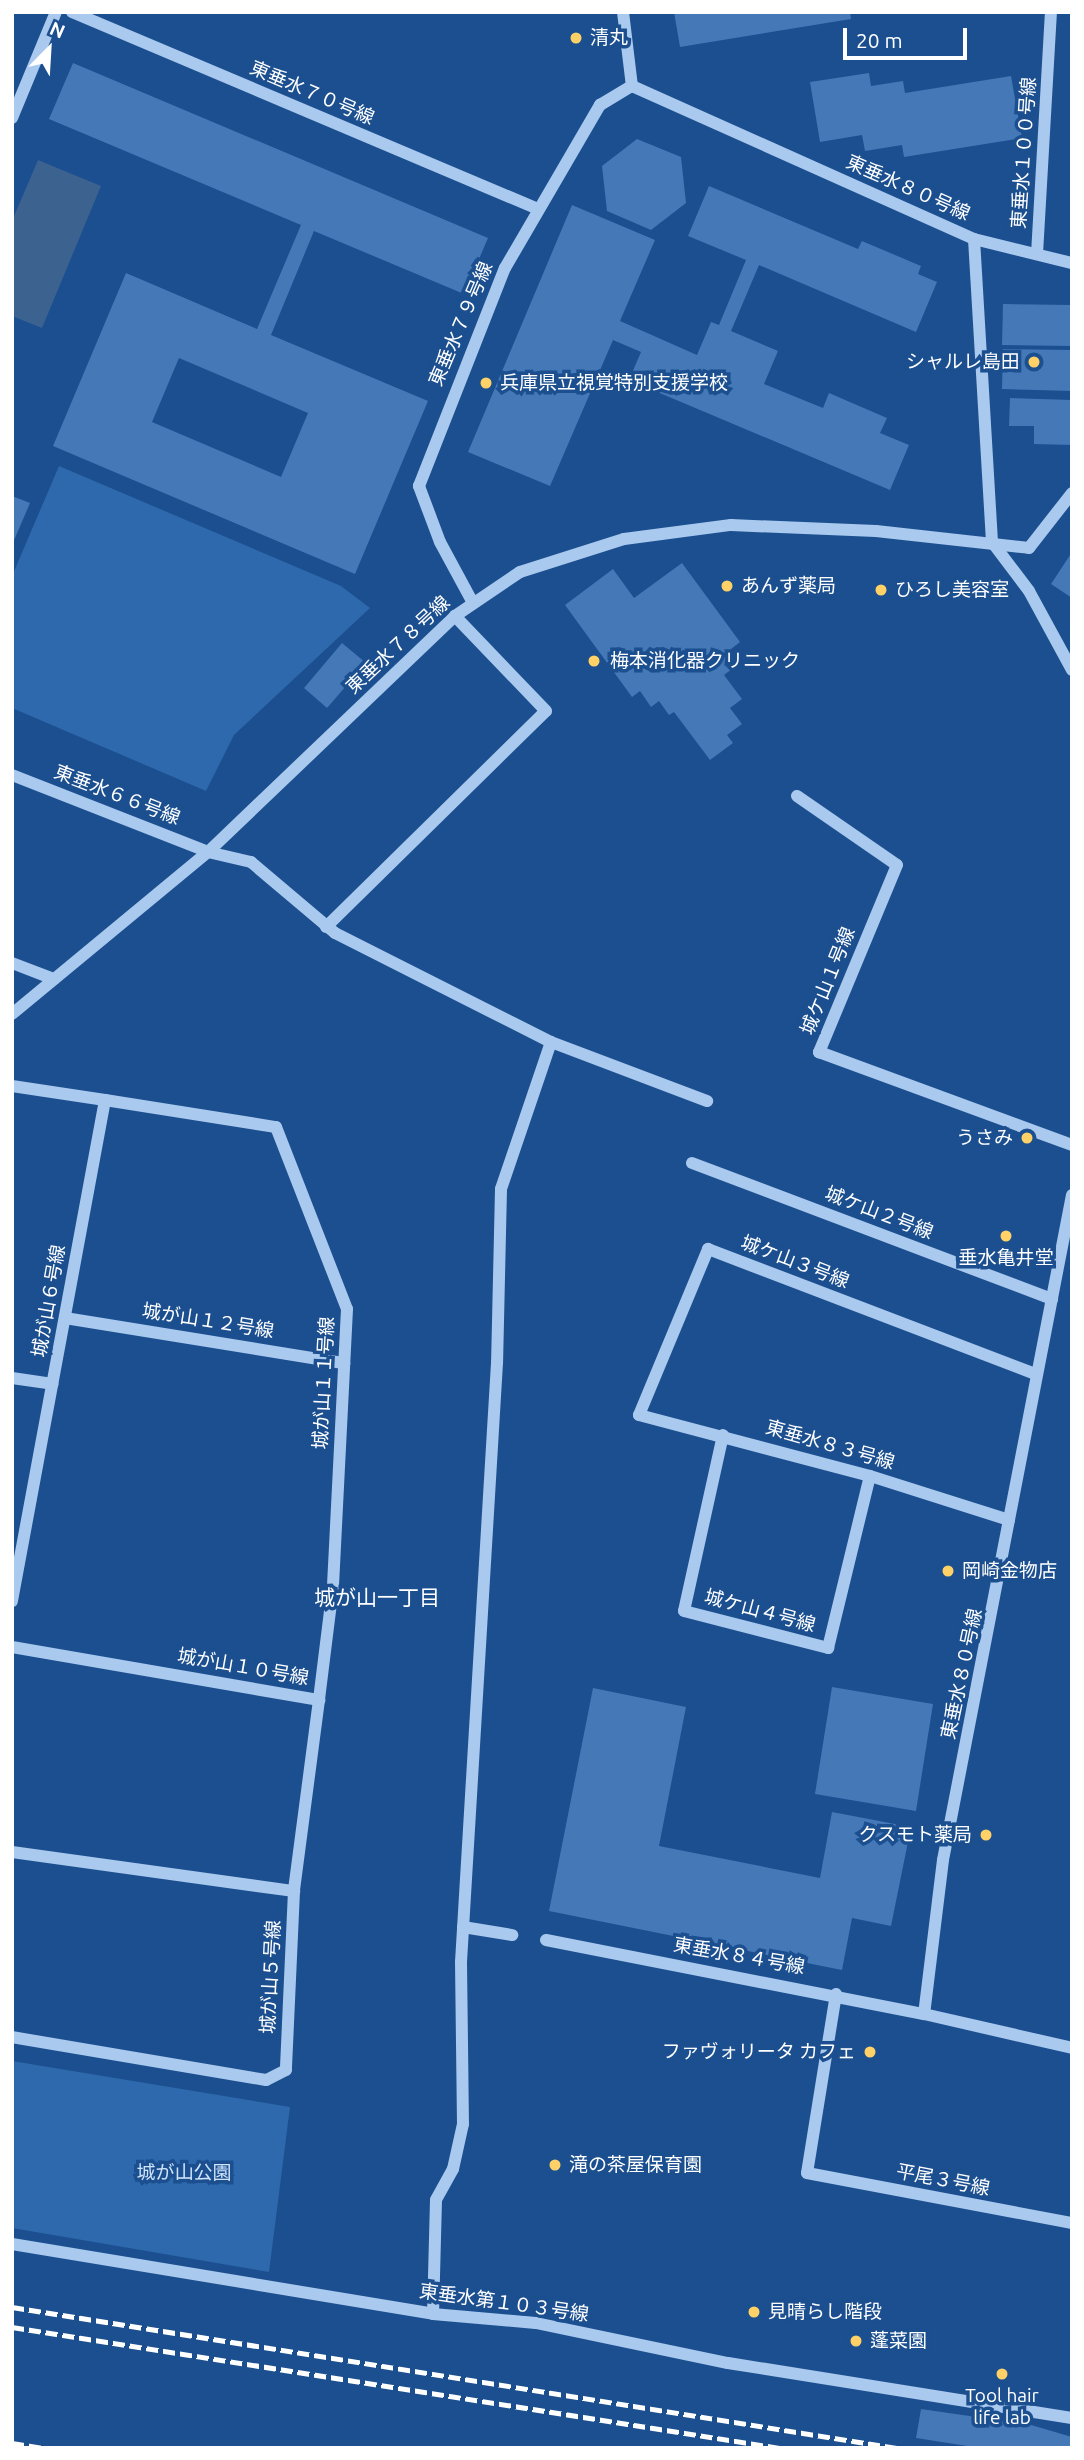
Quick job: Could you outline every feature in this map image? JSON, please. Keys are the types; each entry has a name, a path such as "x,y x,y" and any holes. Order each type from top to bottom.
{"street":[{"path":"12,118 56,12"},
{"name":"東垂水７０号線","path":"72,12 538,209"},
{"path":"623,12 632,86"},
{"name":"東垂水１００号線","path":"1037,254 1051,12"},
{"name":"東垂水７９号線","path":"473,603 440,542 419,486 505,268 600,105 632,86"},
{"name":"東垂水８０号線","path":"632,86 974,239 992,541"},
{"path":"974,239 1072,263"},
{"name":"東垂水７８号線","path":"12,1014 208,852 455,616 520,572 624,539 731,525 992,541 1029,548 1072,492"},
{"path":"992,541 1029,591 1072,670"},
{"path":"326,927 546,711 455,616"},
{"name":"東垂水６６号線","path":"12,775 208,852 251,862 326,927 551,1042 707,1101"},
{"name":"城ケ山１号線","path":"797,796 897,865 819,1052 1072,1144"},
{"path":"12,963 54,979"},
{"path":"433,2314 436,2200 453,2169 463,2124 463,1927 498,1363 501,1188 551,1042"},
{"path":"12,1086 105,1100"},
{"name":"城が山６号線","path":"12,1601 105,1100"},
{"name":"城が山１１号線","path":"105,1100 276,1127 347,1309 334,1587 319,1700"},
{"name":"城ケ山２号線","path":"692,1163 1052,1299"},
{"name":"東垂水８０号線","path":"924,2014 943,1860 1035,1374 1072,1195"},
{"name":"城ケ山３号線","path":"639,1415 708,1249 1035,1374"},
{"name":"城が山１２号線","path":"65,1318 345,1363"},
{"path":"12,1378 53,1384"},
{"name":"東垂水８３号線","path":"639,1415 723,1435 870,1476 1009,1520"},
{"name":"城ケ山４号線","path":"723,1435 684,1611 828,1648 870,1476"},
{"name":"城が山１０号線","path":"12,1647 319,1700 294,1891"},
{"path":"12,1852 294,1891"},
{"name":"城が山５号線","path":"12,2037 266,2080 286,2070 294,1891"},
{"path":"463,1927 512,1934"},
{"name":"東垂水８４号線","path":"546,1940 836,1994 924,2014"},
{"name":"平尾３号線","path":"836,1994 807,2174 1072,2223"},
{"path":"924,2014 1072,2048"},
{"name":"東垂水第１０３号線","path":"12,2244 433,2314 536,2323 728,2362 1072,2418"}],"green space":[{"path":"59,466 341,586 370,608 234,735 206,791 12,708 12,576"},
{"name":"城が山公園","path":"12,2061 290,2107 269,2272 12,2228"}],"shaded area":[{"path":"38,160 101,186 42,328 12,316 12,221"}],"building":[{"path":"674,12 850,12 851,19 680,47"},
{"path":"73,63 488,238 464,294 314,231 271,335 428,401 355,574 53,446 126,273 257,329 301,225 49,119","holes":["179,358 308,413 281,477 152,422"]},
{"path":"869,73 871,86 903,81 905,93 1011,76 1022,138 904,157 902,145 865,151 862,135 820,142 810,82"},
{"path":"637,139 681,157 686,203 651,230 607,211 602,166"},
{"path":"709,186 858,249 862,241 921,266 918,274 937,282 916,332 759,265 731,331 778,351 764,384 823,408 829,393 887,418 880,433 909,445 890,490 629,380 641,352 613,340 550,486 468,452 572,205 655,240 620,321 697,355 711,322 719,325 746,260 688,236"},
{"path":"1003,304 1072,305 1072,346 1002,345"},
{"path":"1003,349 1072,350 1072,391 1002,389"},
{"path":"1010,398 1072,400 1072,445 1034,444 1034,426 1009,426"},
{"path":"12,496 30,503 12,545"},
{"path":"1072,552 1072,598 1051,584"},
{"path":"682,563 740,642 726,653 736,666 724,675 742,699 730,708 742,724 727,735 733,743 710,760 674,712 669,715 659,701 651,707 640,691 632,697 565,605 613,569 634,598"},
{"path":"342,643 366,663 327,708 304,688"},
{"path":"832,1687 933,1704 916,1811 815,1794"},
{"path":"593,1688 686,1707 659,1846 820,1878 832,1812 911,1827 891,1926 852,1918 842,1970 549,1911"},
{"path":"921,2409 1031,2425 1072,2437 1072,2448 980,2448 916,2438"}],"railway":[{"path":"12,2307 897,2448"},
{"path":"12,2327 780,2448"},
{"path":"12,2443 42,2448"}],"place":[{"name":"清丸","path":"576,38"},
{"name":"シャルレ島田","path":"1034,362"},
{"name":"兵庫県立視覚特別支援学校","path":"486,383"},
{"name":"あんず薬局","path":"727,586"},
{"name":"ひろし美容室","path":"881,590"},
{"name":"梅本消化器クリニック","path":"594,661"},
{"name":"うさみ","path":"1027,1138"},
{"name":"垂水亀井堂","path":"1006,1236"},
{"name":"岡崎金物店","path":"948,1571"},
{"name":"クスモト薬局","path":"986,1835"},
{"name":"ファヴォリータ カフェ","path":"870,2052"},
{"name":"滝の茶屋保育園","path":"555,2165"},
{"name":"見晴らし階段","path":"754,2312"},
{"name":"蓬菜園","path":"856,2341"},
{"name":"Tool hair life lab","path":"1002,2374"}],"district":[{"name":"城が山一丁目","path":"377,1597"}]}
